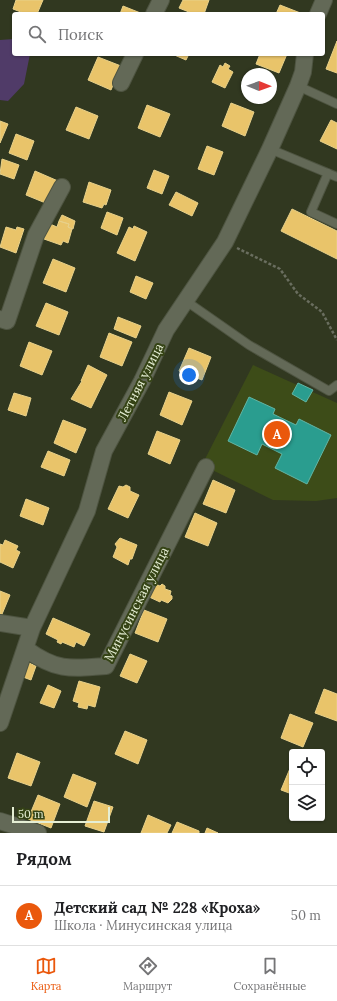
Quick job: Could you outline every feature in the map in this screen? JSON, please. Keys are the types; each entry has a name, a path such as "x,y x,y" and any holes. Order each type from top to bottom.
{"street":[{"path":"155,12 161,0"},
{"path":"319,12 324,0"},
{"path":"121,83 134,56"},
{"name":"Летняя улица","path":"0,723 32,628 87,511 104,451 142,381 166,330 225,242 270,149 298,86 303,72 305,56"},
{"path":"0,319 7,321 36,235 62,187"},
{"name":"Минусинская улица","path":"26,649 43,662 72,669 106,666 206,467"},
{"path":"0,623 32,628"},
{"path":"0,821 38,833"}],"lane":[{"path":"298,86 337,104"},
{"path":"270,149 337,178"},
{"path":"328,173 311,212 337,224"},
{"path":"186,301 249,345 329,392 337,385"}],"path":[{"path":"225,242 280,269 298,294 322,312 337,340"}],"shaded area":[{"path":"12,39 12,56 30,56 24,84 8,101 0,100 0,40"},
{"path":"253,365 337,403 337,498 316,501 273,500 202,465"}],"building: Жильё":[{"path":"16,0 43,0 38,12 21,12 13,9"},
{"path":"183,0 209,0 205,12 189,12 179,8"},
{"path":"280,5 298,12 277,12"},
{"path":"123,6 138,12 121,12"},
{"path":"337,41 337,73 326,69"},
{"path":"177,56 188,56 186,60"},
{"path":"259,56 286,56 279,73 277,72 277,68 266,68 256,64"},
{"path":"98,57 121,66 111,90 88,80"},
{"path":"225,63 230,66 228,69 233,72 225,88 212,82 220,65 223,67"},
{"path":"231,103 254,112 245,136 222,126"},
{"path":"147,105 170,114 160,137 138,128"},
{"path":"76,107 98,116 89,139 66,130"},
{"path":"331,120 337,123 337,149 320,141"},
{"path":"0,121 8,124 0,143"},
{"path":"16,134 34,141 27,160 9,153"},
{"path":"207,146 223,152 214,175 198,169"},
{"path":"2,159 19,165 14,179 0,174"},
{"path":"154,170 169,176 162,194 147,188"},
{"path":"35,171 58,181 48,204 26,195"},
{"path":"89,182 111,190 106,205 104,204 102,208 83,202"},
{"path":"176,192 198,203 192,216 169,205"},
{"path":"292,209 337,231 337,259 281,231"},
{"path":"107,212 123,218 117,235 101,228"},
{"path":"62,215 75,221 73,229 68,227 69,224 59,221"},
{"path":"59,221 69,224 68,227 72,229 68,243 63,241 61,245 44,239 50,224 57,227"},
{"path":"134,226 147,232 135,261 117,253 129,227 133,229"},
{"path":"6,227 16,230 17,227 24,229 16,253 0,247"},
{"path":"53,259 75,268 66,292 43,283"},
{"path":"136,276 153,283 146,299 130,292"},
{"path":"46,303 68,312 59,335 36,326"},
{"path":"118,317 141,326 136,338 114,329"},
{"path":"109,333 132,342 122,366 100,357"},
{"path":"29,342 52,351 42,375 20,366"},
{"path":"189,348 211,357 202,380 179,371"},
{"path":"88,365 107,375 91,408 71,399 82,381"},
{"path":"169,392 192,401 182,425 160,415"},
{"path":"14,393 31,398 26,416 8,410"},
{"path":"63,420 86,429 76,453 54,443"},
{"path":"157,431 180,440 170,464 148,454"},
{"path":"48,451 70,460 64,476 41,467"},
{"path":"213,480 235,490 226,513 203,504"},
{"path":"126,485 130,487 130,491 139,495 128,518 108,509 119,486 123,487"},
{"path":"26,499 49,508 43,525 20,516"},
{"path":"195,513 217,523 208,546 185,537"},
{"path":"120,538 137,545 128,565 113,557 117,547 115,544"},
{"path":"5,540 18,546 16,550 20,552 13,568 0,562 0,544 3,545"},
{"path":"153,583 160,586 162,584 165,586 165,589 171,591 170,595 172,596 172,599 168,603 161,600 160,602 147,596"},
{"path":"0,591 10,595 0,619"},
{"path":"144,610 167,619 158,642 135,633"},
{"path":"53,618 90,634 84,646 76,642 74,647 62,642 61,644 57,642 58,640 46,634"},
{"path":"130,654 147,661 137,683 120,676"},
{"path":"29,663 36,666 31,680 23,677"},
{"path":"79,681 100,687 95,707 88,705 87,709 78,707 79,703 73,701"},
{"path":"48,685 61,691 54,708 40,703"},
{"path":"324,689 337,694 337,721 315,713"},
{"path":"290,714 313,723 303,747 281,738"},
{"path":"125,731 147,740 138,764 115,754"},
{"path":"17,753 40,762 31,786 8,778"},
{"path":"289,771 289,793 281,790"},
{"path":"73,774 96,783 87,807 64,797"},
{"path":"38,795 60,804 51,828 28,819"},
{"path":"94,801 113,807 104,832 85,826"},
{"path":"148,815 171,825 167,833 141,833"},
{"path":"177,822 199,831 199,833 172,833"},
{"path":"207,828 218,833 205,833"}],"building: Школы":[{"path":"298,383 313,390 306,402 292,394"},
{"path":"249,397 275,409 273,414 296,425 299,419 331,435 307,484 275,468 282,454 262,444 257,455 228,441"}],"place":[{"name":"Детский сад № 228 «Кроха»","path":"277,434"}]}
